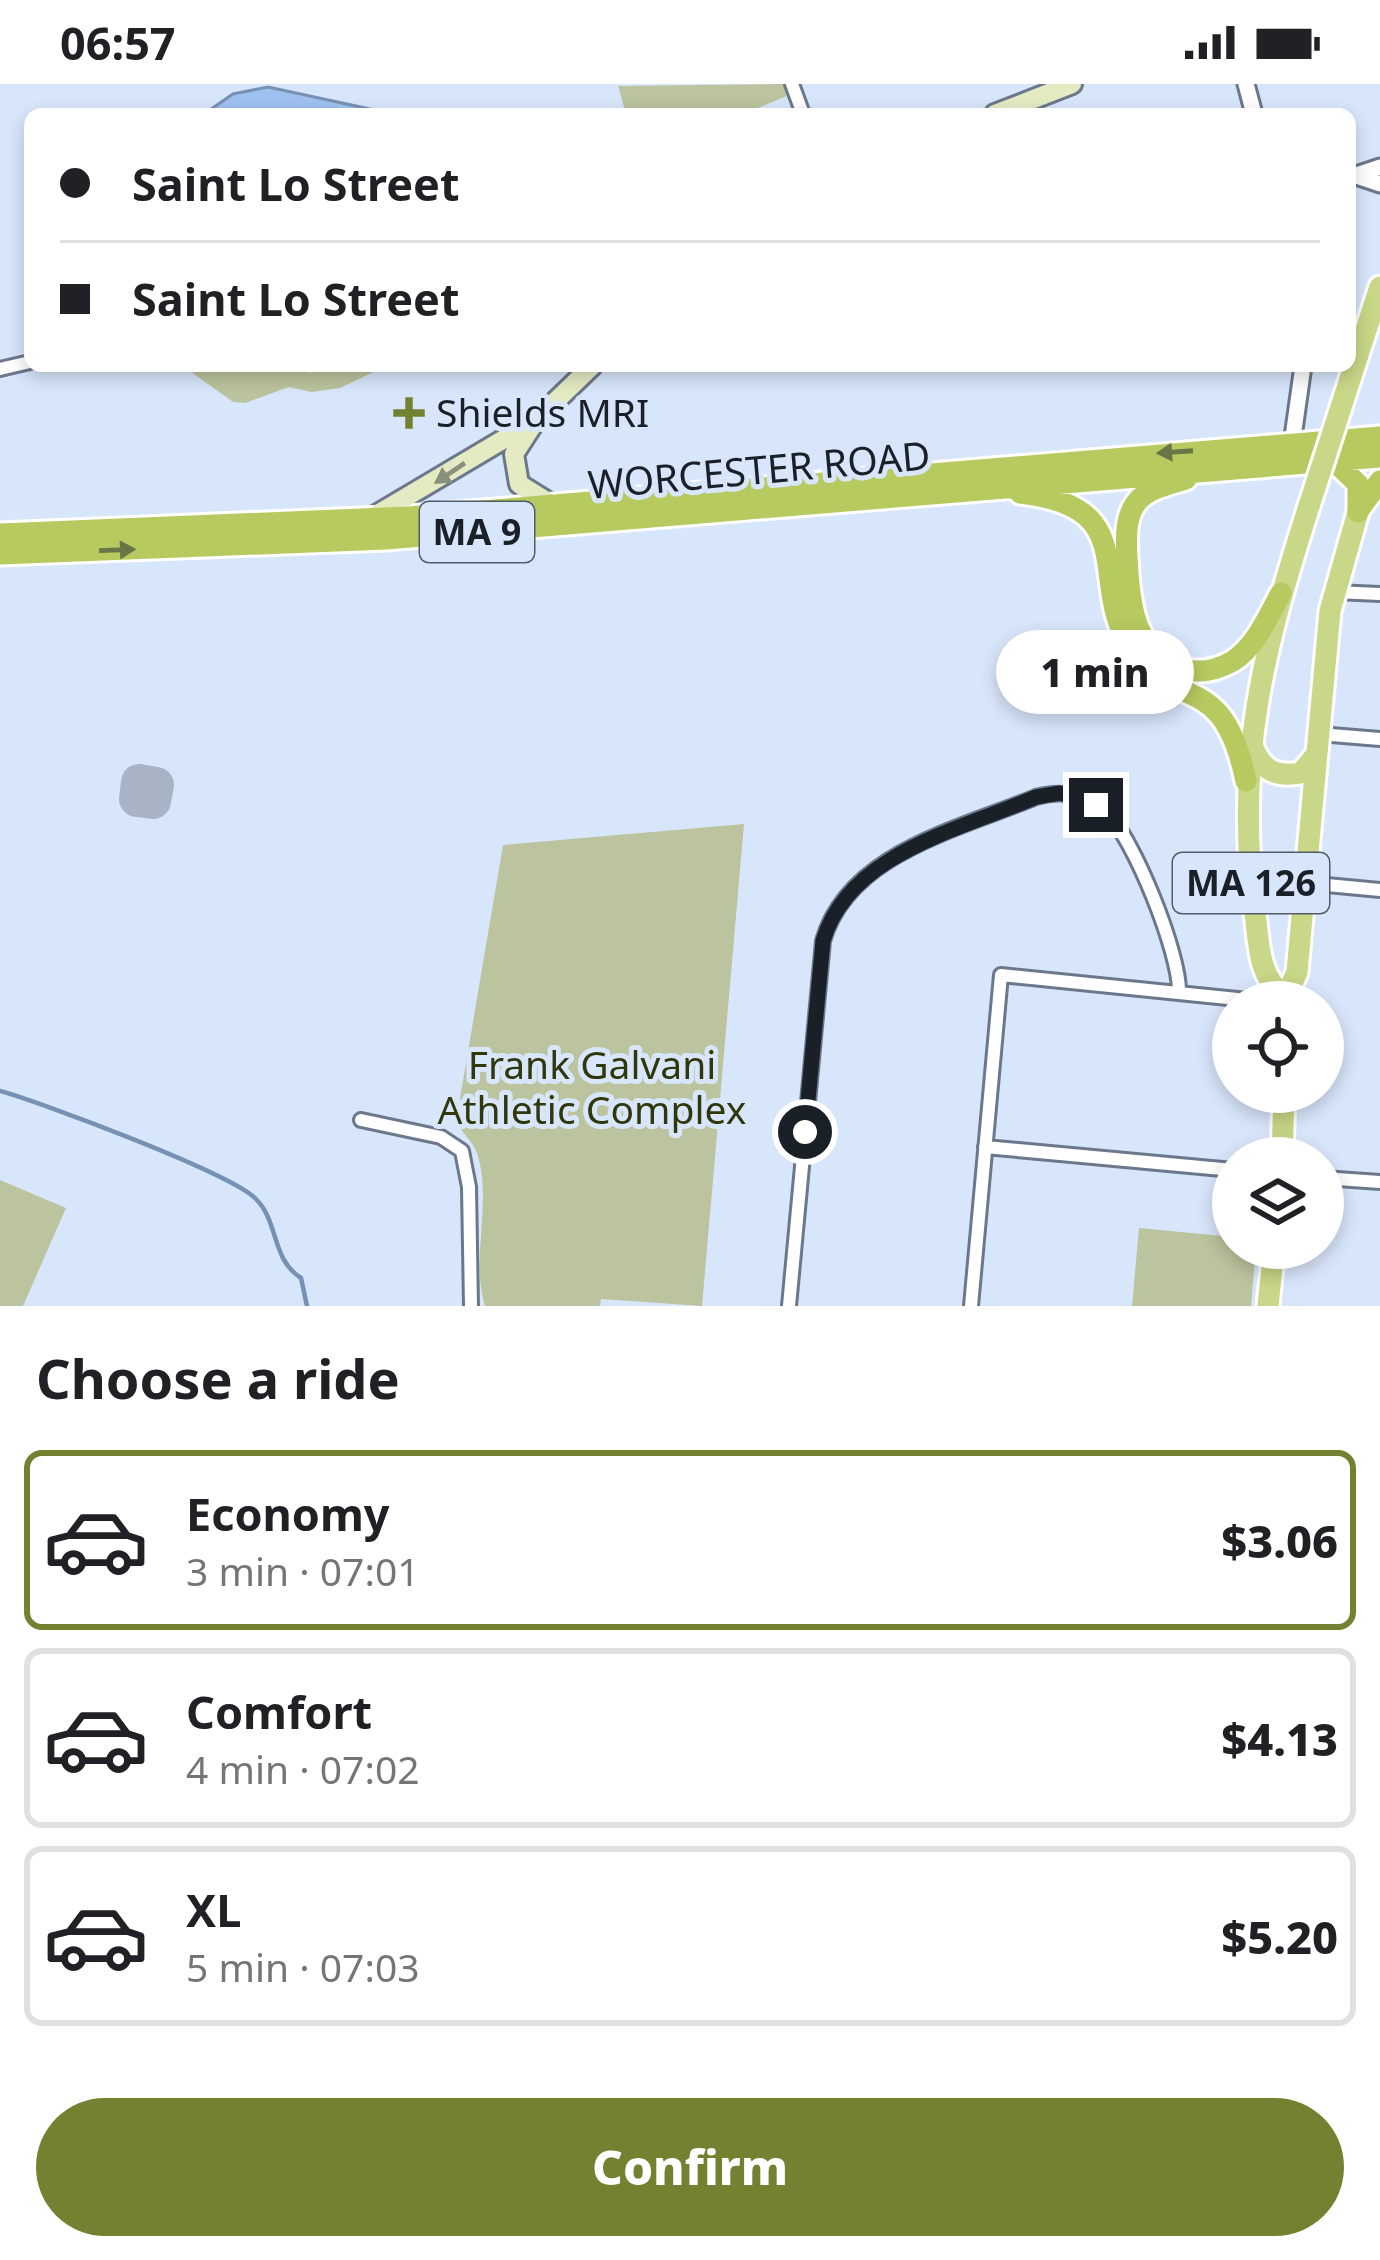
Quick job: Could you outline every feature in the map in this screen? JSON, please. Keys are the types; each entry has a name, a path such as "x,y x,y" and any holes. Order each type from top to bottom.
{"highway":[{"name":"WORCESTER ROAD","path":"0,534 362,520 1379,438"},
{"name":"WORCESTER ROAD","path":"0,554 386,539 1334,461 1379,438"},
{"path":"1334,461 1355,477 1358,512"},
{"path":"1236,467 1161,487 1136,502 1126,546 1134,620 1140,636 1164,660 1181,668 1215,669 1245,651 1281,593"},
{"path":"1358,512 1380,481"},
{"path":"953,490 1044,496 1090,521 1107,548 1129,645 1152,671 1204,697 1224,716 1246,782"}],"main road":[{"path":"1010,108 1072,84"},
{"path":"1356,361 1380,287"},
{"path":"362,520 401,504 536,419 586,372"},
{"path":"1318,744 1301,773 1274,774 1257,758 1250,736 1258,680 1281,593 1352,372"},
{"path":"536,419 517,446 515,476 526,491 551,504"},
{"path":"1296,981 1333,592 1358,512"},
{"name":"MA 126","path":"1250,736 1246,782 1250,869 1267,981"},
{"path":"1268,1306 1272,1269"}],"street":[{"path":"1292,444 1302,372"},
{"path":"1333,592 1380,594"},
{"path":"1318,744 1380,739"},
{"path":"789,1306 823,941 833,913 864,877 893,858 1036,797 1060,793 1085,799 1122,832 1175,957 1179,992"},
{"path":"1306,883 1380,890"},
{"path":"971,1306 1001,975 1212,995"},
{"path":"361,1120 441,1137 462,1151 469,1187 466,1277 471,1306"},
{"path":"985,1147 1212,1168"},
{"path":"1344,1179 1380,1182"}],"green space":[{"path":"783,84 787,96 758,108 624,108 618,86"},
{"path":"191,372 373,372 340,388 312,392 289,387 245,403 233,402"},
{"name":"Frank Galvani Athletic Complex","path":"744,824 702,1306 601,1299 600,1306 485,1306 480,1268 481,1172 475,1148 456,1122 503,845"},
{"path":"0,1180 66,1208 23,1306 0,1306"},
{"path":"1139,1228 1212,1235 1212,1269 1254,1269 1251,1306 1132,1306"}],"water":[{"path":"268,87 365,108 213,108 233,94"}],"waterway":[{"path":"0,1091 134,1139 239,1187 256,1199 269,1218 285,1261 301,1278 307,1306"}],"taxiway":[{"path":"139,782 156,785 153,801 137,799 139,782"}],"place":[{"name":"Shields MRI","path":"409,413"}],"route":[{"path":"805,1132 823,941 842,899 893,858 1036,797 1060,793 1096,805"}]}
